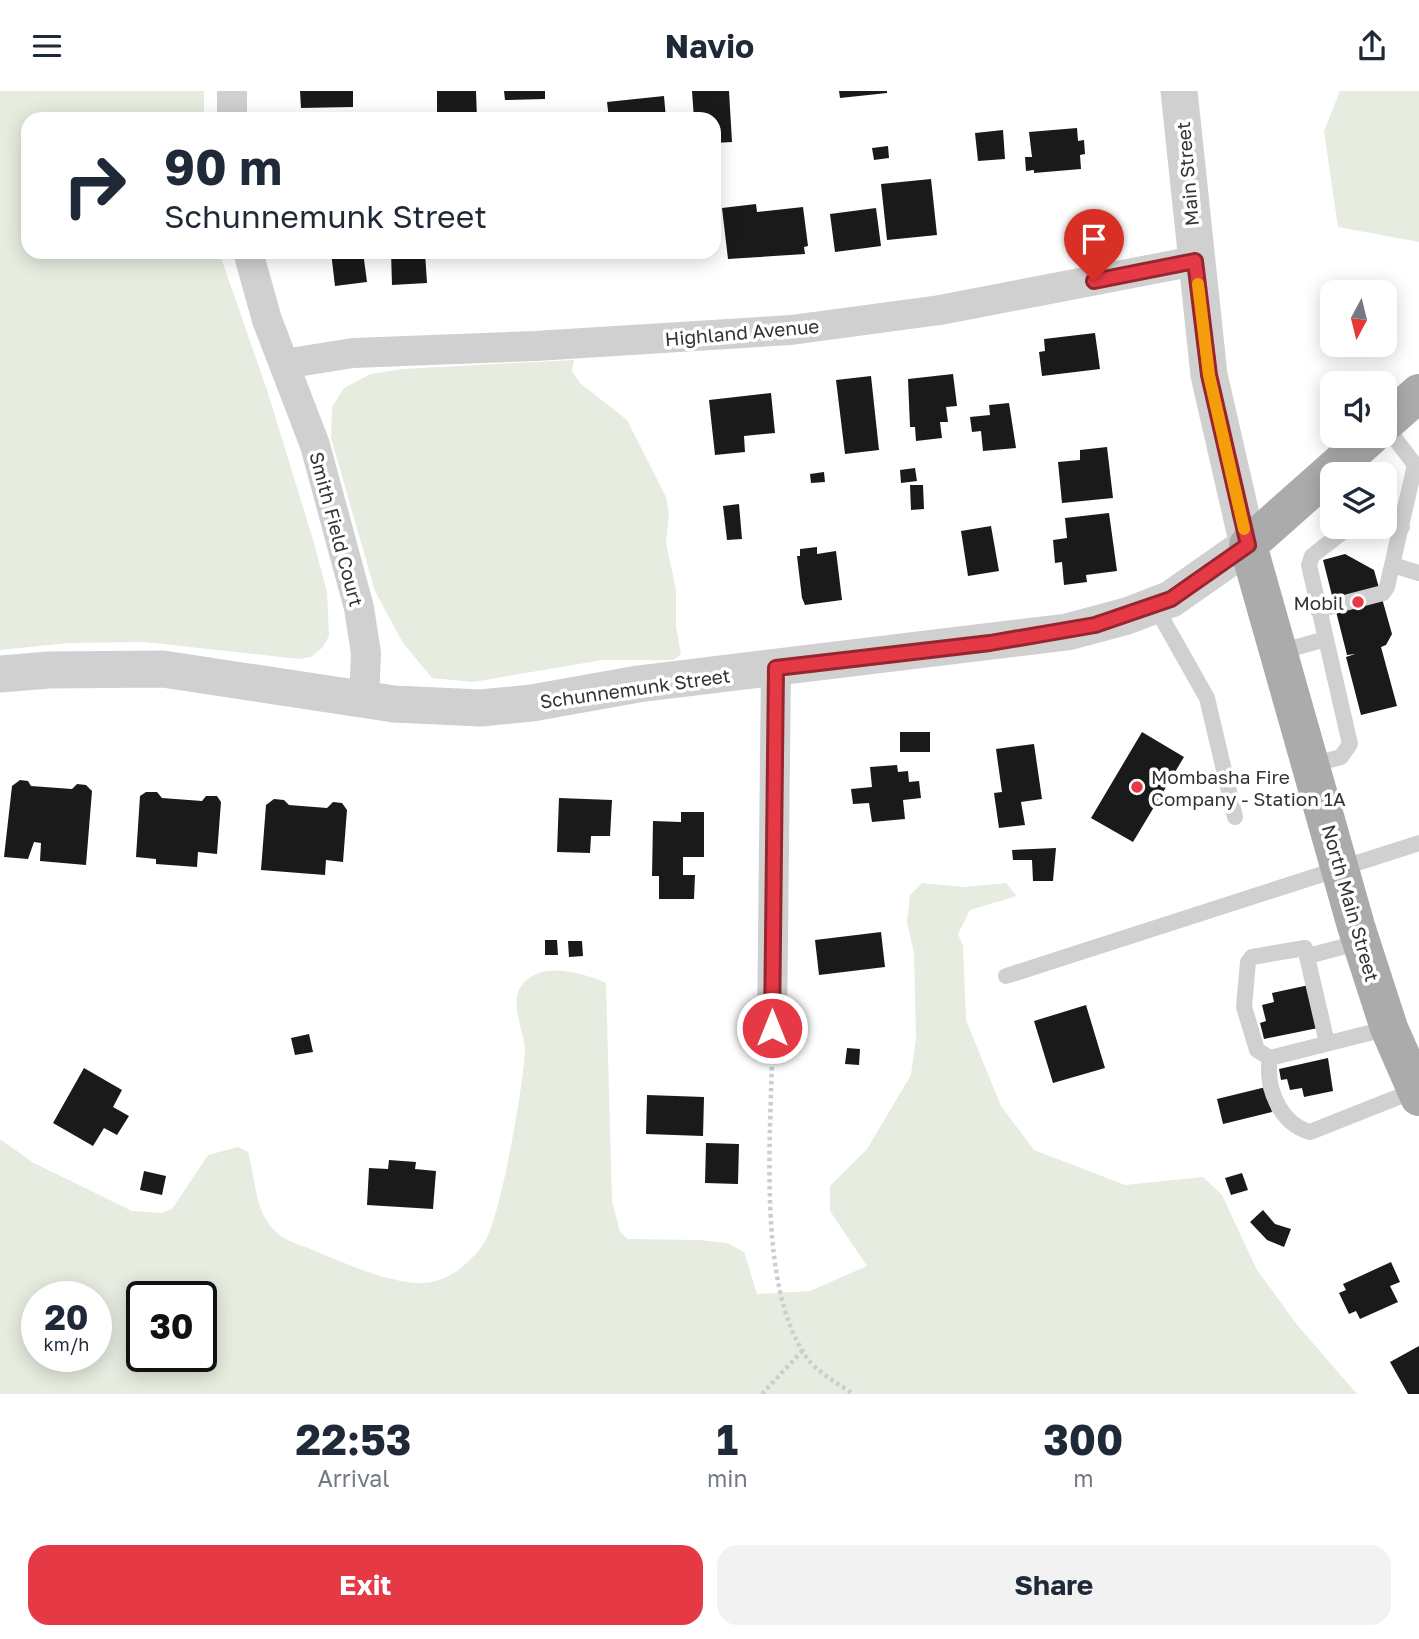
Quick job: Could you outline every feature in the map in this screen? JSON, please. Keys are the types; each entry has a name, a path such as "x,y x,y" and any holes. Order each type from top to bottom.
{"main road":[{"path":"1397,412 1419,393"},
{"path":"1248,545 1357,448"},
{"name":"North Main Street","path":"1248,545 1361,942 1390,1028 1417,1093"}],"street":[{"path":"232,91 232,112"},
{"name":"Main Street","path":"1180,91 1195,261 1209,375 1248,545"},
{"name":"Smith Field Court","path":"250,259 259,297 315,445 359,608 366,653 364,699"},
{"name":"Highland Avenue","path":"284,364 353,353 537,346 791,330 940,310 1195,261"},
{"name":"Schunnemunk Street","path":"0,674 49,670 163,669 435,707 506,706 638,684 1067,632 1155,606 1186,590 1248,545"},
{"path":"772,1028 776,668"}],"lane":[{"path":"1318,610 1383,593 1393,565 1415,465 1397,441"},
{"path":"1397,526 1402,527"},
{"path":"1311,765 1341,757 1350,744 1309,562 1312,556 1334,539"},
{"path":"1393,565 1419,573"},
{"path":"1155,606 1207,698 1235,817"},
{"path":"1279,652 1326,639"},
{"path":"1006,976 1419,843"},
{"path":"1308,956 1361,942"},
{"path":"1327,1043 1308,956 1302,947 1249,959 1245,1014 1256,1050 1270,1058 1390,1028"},
{"path":"1270,1058 1279,1111 1306,1131 1315,1131 1417,1093"}],"path":[{"path":"772,1028 771,1229 790,1325 803,1350 818,1369 853,1394"},
{"path":"762,1394 803,1350"}],"shaded area":[{"path":"0,91 204,91 204,112 21,112 21,259 221,259 267,390 314,543 327,592 329,636 323,647 311,657 299,659 144,642 69,643 0,650"},
{"path":"1340,91 1419,91 1419,242 1338,227 1324,131"},
{"path":"574,360 572,371 580,383 627,420 666,497 669,513 666,543 676,590 676,627 681,654 674,660 602,660 473,682 432,678 403,643 375,591 331,438 332,407 344,388 371,374 402,369"},
{"path":"922,883 964,887 1006,883 1017,896 970,910 958,934 963,946 966,1020 1001,1106 1034,1150 1125,1185 1203,1177 1222,1195 1257,1270 1298,1326 1357,1394 0,1394 0,1139 32,1162 132,1211 162,1213 172,1209 208,1155 238,1147 248,1152 259,1202 269,1224 277,1233 344,1263 394,1280 426,1283 439,1280 470,1260 491,1229 516,1121 525,1052 517,1009 518,992 530,977 551,971 574,973 606,983 612,1201 620,1232 628,1239 727,1243 744,1252 757,1294 810,1291 867,1266 830,1211 830,1186 867,1149 911,1075 916,1038 914,953 907,922 910,895"}],"building":[{"path":"300,91 353,91 353,107 301,108"},
{"path":"437,91 476,91 477,112 437,112"},
{"path":"504,91 545,91 545,99 505,100"},
{"path":"692,91 729,91 732,142 721,143 721,112 694,112"},
{"path":"839,91 887,91 887,93 840,98"},
{"path":"664,96 665,112 608,112 607,102"},
{"path":"1077,128 1078,141 1084,140 1085,154 1080,155 1081,169 1034,173 1034,170 1026,171 1025,157 1032,157 1029,132"},
{"path":"1003,130 1005,159 978,161 975,133"},
{"path":"888,146 889,158 874,160 872,148"},
{"path":"931,179 937,235 887,240 881,184"},
{"path":"756,204 757,212 803,207 808,246 804,247 805,254 728,259 722,208"},
{"path":"876,208 881,246 835,252 830,214"},
{"path":"332,259 364,259 367,282 335,286"},
{"path":"391,259 425,259 427,283 392,285"},
{"path":"1095,333 1100,369 1042,376 1039,352 1045,351 1044,339"},
{"path":"953,374 957,406 946,407 948,422 940,422 942,438 916,441 915,427 910,427 908,379"},
{"path":"871,376 879,450 845,454 836,380"},
{"path":"771,393 775,433 744,436 745,452 715,455 709,400"},
{"path":"1009,403 1016,448 983,451 981,431 972,432 970,417 990,415 989,405"},
{"path":"1107,447 1113,498 1062,503 1058,462 1080,460 1080,450"},
{"path":"915,468 917,481 901,483 900,470"},
{"path":"824,472 825,482 811,483 810,474"},
{"path":"910,485 923,485 924,509 911,510"},
{"path":"739,504 742,539 727,540 723,506"},
{"path":"1109,513 1117,571 1086,575 1087,582 1064,585 1062,562 1055,563 1053,540 1067,538 1065,518"},
{"path":"991,526 999,571 968,576 961,531"},
{"path":"817,547 817,554 836,551 842,600 805,605 797,556 800,556 800,549"},
{"name":"Mobil","path":"1345,554 1374,570 1392,634 1386,645 1381,647 1397,706 1361,715 1346,657 1355,654 1347,655 1323,560"},
{"path":"900,732 930,732 930,752 900,752"},
{"name":"Mombasha Fire Company - Station 1A","path":"1142,732 1184,757 1133,842 1091,818"},
{"path":"1034,744 1042,799 1021,802 1025,825 999,828 994,793 1002,792 996,749"},
{"path":"897,765 898,772 908,771 909,782 919,781 921,798 903,800 905,819 872,822 869,803 853,804 851,789 872,787 870,767"},
{"path":"20,780 28,781 31,786 72,789 77,784 86,785 92,791 86,865 40,861 41,843 34,842 28,859 4,857 12,786"},
{"path":"146,792 157,792 162,798 202,801 206,796 217,796 221,802 217,854 198,852 197,867 156,864 156,859 136,857 140,796"},
{"path":"559,798 612,800 610,836 591,836 590,853 557,852"},
{"path":"274,799 284,800 289,805 327,808 333,802 342,803 347,810 343,862 326,860 325,875 261,870 266,805"},
{"path":"681,812 704,812 704,857 683,857 683,875 695,875 694,899 659,899 659,876 652,876 653,821 681,822"},
{"path":"1056,848 1053,881 1033,881 1032,860 1013,860 1012,850"},
{"path":"881,932 885,967 819,975 815,940"},
{"path":"545,940 557,940 558,955 545,955"},
{"path":"568,941 582,941 583,956 569,957"},
{"path":"1309,985 1318,1028 1264,1039 1260,1023 1266,1021 1262,1005 1274,1002 1272,993"},
{"path":"1086,1005 1105,1068 1053,1083 1034,1021"},
{"path":"309,1034 313,1052 295,1055 291,1038"},
{"path":"847,1048 860,1049 859,1065 845,1064"},
{"path":"1328,1058 1333,1091 1304,1097 1302,1088 1290,1090 1287,1079 1281,1080 1279,1069"},
{"path":"84,1068 122,1090 113,1107 129,1116 117,1135 104,1128 93,1146 53,1123"},
{"path":"1266,1087 1272,1112 1223,1124 1217,1099"},
{"path":"647,1095 704,1097 703,1136 646,1134"},
{"path":"706,1143 739,1144 738,1184 705,1183"},
{"path":"389,1160 416,1162 415,1169 436,1171 433,1209 367,1205 369,1168 388,1169"},
{"path":"144,1171 166,1176 162,1195 140,1190"},
{"path":"1242,1173 1248,1190 1231,1195 1225,1178"},
{"path":"1263,1210 1275,1224 1291,1229 1284,1247 1267,1240 1250,1222"},
{"path":"1391,1262 1400,1282 1390,1286 1398,1302 1360,1319 1356,1311 1349,1314 1339,1293 1346,1290 1343,1284"},
{"path":"1419,1346 1419,1394 1408,1394 1390,1362"}],"slow traffic":[{"path":"1198,284 1209,375 1244,529"}],"place":[{"name":"Mobil","path":"1358,602"},
{"name":"Mombasha Fire Company - Station 1A","path":"1137,787"}],"route":[{"path":"772,1028 771,885 776,668 990,643 1067,632 1095,625 1171,599 1248,545 1209,375 1195,261 1094,281"}]}
